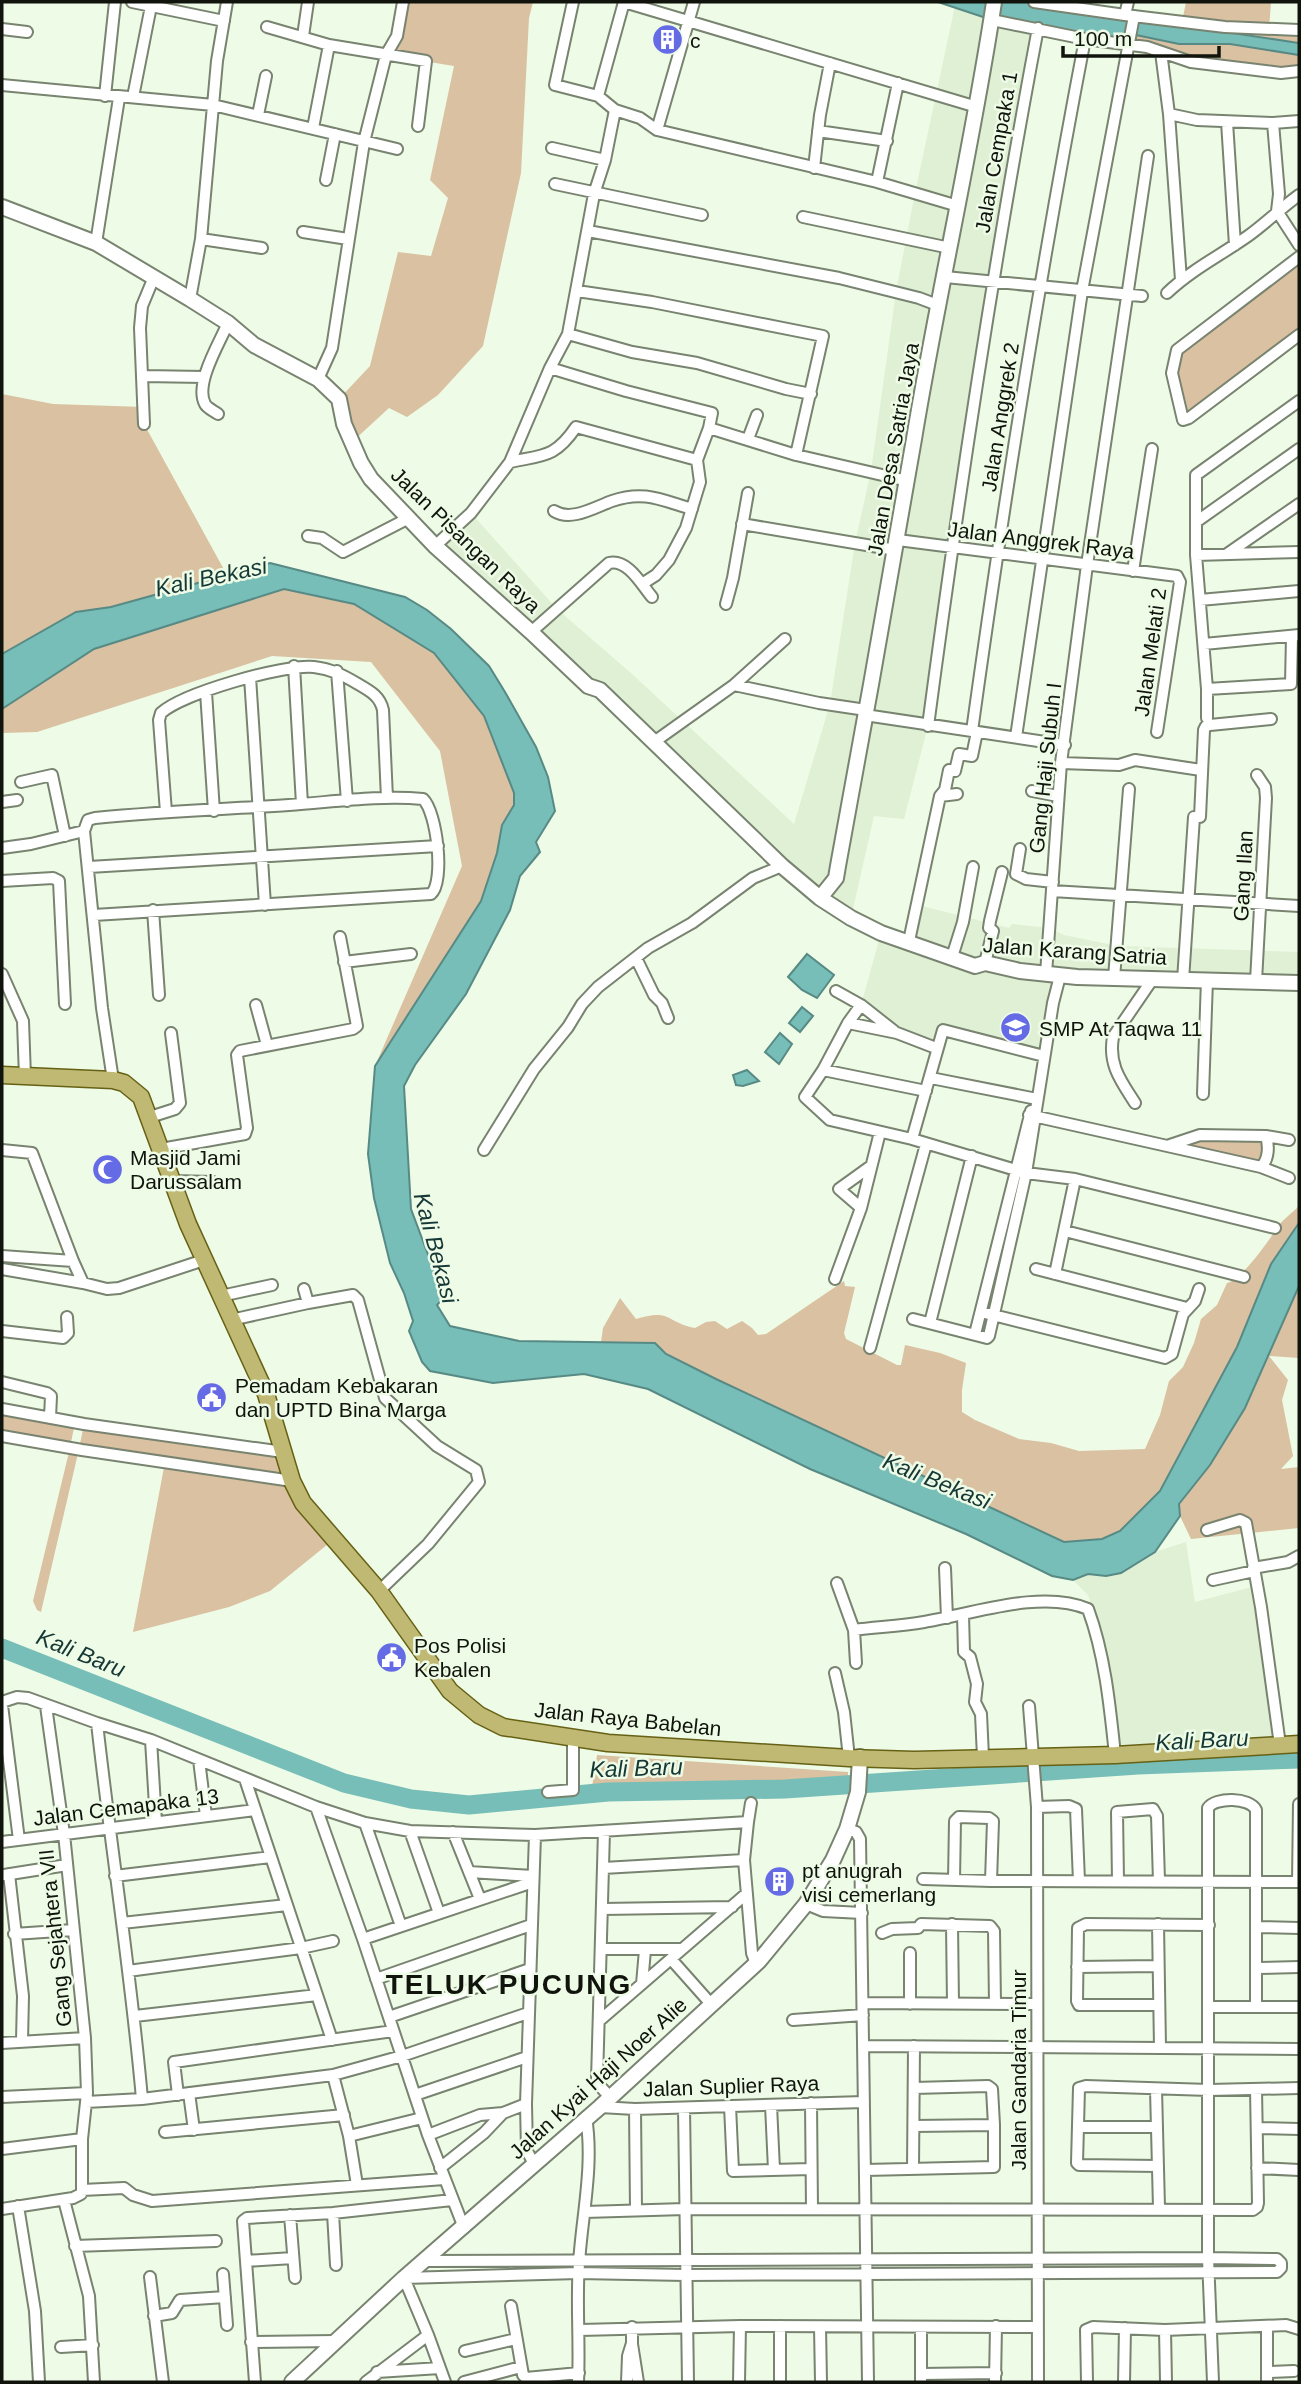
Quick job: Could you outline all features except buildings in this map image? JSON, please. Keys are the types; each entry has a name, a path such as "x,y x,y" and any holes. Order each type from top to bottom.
{"main road":[{"path":"2,1075 113,1080"},
{"name":"Jalan Raya Babelan","path":"113,1080 124,1083 141,1097 150,1117 204,1260 266,1394 292,1480 303,1503 379,1591 450,1692 479,1716 503,1727 608,1743 854,1758 1115,1755 1299,1744"}],"street":[{"path":"105,96 115,2"},
{"path":"132,2 224,21"},
{"path":"190,299 201,239 213,105 227,2"},
{"path":"303,36 308,2"},
{"path":"318,379 332,348 365,142 386,55 397,36 404,2"},
{"path":"573,2 555,85 598,96 615,110 640,118 657,130 877,182 958,206"},
{"path":"598,96 624,2 977,107"},
{"path":"657,130 694,2"},
{"name":"Jalan Desa Satria Jaya","path":"820,898 836,878 994,2"},
{"path":"1034,2 1233,27 1299,30"},
{"path":"1016,737 1082,291 1128,44 1128,2"},
{"path":"132,97 151,6"},
{"path":"992,20 1085,39 1128,44 1191,62 1281,73 1299,71"},
{"path":"267,27 330,45 426,61 418,126"},
{"name":"Jalan Cempaka 1","path":"928,726 951,548 992,282 1038,28"},
{"path":"2,29 27,32"},
{"name":"Jalan Anggrek 2","path":"974,732 997,554 1059,170 1085,39"},
{"path":"313,128 330,45"},
{"path":"1161,52 1169,114 1181,280"},
{"path":"814,168 830,64"},
{"path":"258,115 266,76"},
{"path":"877,182 898,83"},
{"path":"2,85 213,105 397,149"},
{"path":"96,243 119,97"},
{"path":"435,546 471,513 510,462 568,334 594,194 605,160 615,110"},
{"path":"1169,114 1227,122 1299,121"},
{"path":"1227,122 1234,245"},
{"path":"1273,123 1279,194 1277,211 1299,245"},
{"path":"818,131 887,141"},
{"path":"326,180 335,134"},
{"path":"552,148 605,160"},
{"name":"Gang Haji Subuh I","path":"1021,1171 1037,1101 1053,975 1053,886 1061,763 1087,565 1148,156"},
{"path":"555,184 702,215"},
{"path":"1167,293 1299,195"},
{"name":"Jalan Pisangan Raya","path":"2,207 96,243 228,323 254,345 318,379 339,399 344,424 371,479 407,519 588,686 600,690 782,866 820,898"},
{"path":"803,217 950,248"},
{"path":"588,230 839,278 940,306"},
{"path":"303,232 348,239"},
{"path":"201,239 262,248"},
{"path":"1299,257 1177,350 1172,373 1182,418 1185,420 1299,335"},
{"path":"144,424 141,317 145,297 154,277"},
{"path":"945,277 1142,296"},
{"path":"577,291 652,302 823,336 796,455"},
{"path":"218,414 205,405 202,394 204,377 228,323"},
{"path":"568,334 632,352 697,363 811,394"},
{"path":"551,368 712,413 697,460 700,482 686,528 669,560 656,575 642,584"},
{"path":"143,376 204,377"},
{"path":"1207,718 1196,555 1196,475 1299,401"},
{"path":"748,439 757,415"},
{"path":"510,462 550,453 565,443 576,428 697,460"},
{"path":"709,428 796,455 908,481"},
{"path":"1133,571 1152,449"},
{"path":"1196,522 1299,449"},
{"path":"726,604 748,493"},
{"path":"554,511 569,515 627,496 642,494 692,509"},
{"path":"1227,554 1299,504"},
{"path":"308,536 322,538 344,552 407,519"},
{"name":"Jalan Anggrek Raya","path":"742,524 897,545 951,548 1175,575 1179,578"},
{"path":"1196,555 1299,552"},
{"path":"531,632 609,563 624,565 652,597"},
{"name":"Jalan Melati 2","path":"1157,732 1179,578"},
{"path":"1200,600 1299,591"},
{"path":"1204,644 1296,635 1291,684 1207,689"},
{"path":"654,742 734,685 785,639"},
{"path":"294,666 302,804"},
{"path":"166,812 160,716 166,708 250,677 294,666 337,671 372,692 382,706 387,798"},
{"path":"337,671 347,801"},
{"path":"250,677 265,905"},
{"path":"734,685 928,726 1065,744"},
{"path":"206,692 214,811"},
{"path":"1183,980 1194,817 1200,817 1206,726 1271,719"},
{"path":"909,941 940,796 945,790 949,771 955,771 958,754 972,756 974,732"},
{"path":"1061,763 1119,765 1135,760 1201,770"},
{"path":"21,782 52,775 65,835"},
{"name":"Gang Ilan","path":"1256,981 1266,798 1265,787 1257,775"},
{"path":"1114,978 1129,789"},
{"path":"1032,791 1058,796"},
{"path":"940,796 957,794"},
{"path":"94,915 430,894 435,887 438,846 432,816 423,799 387,798 166,812 95,818 86,823 84,831 102,1008 113,1080"},
{"path":"2,802 17,800"},
{"path":"2,848 84,831"},
{"path":"89,867 438,846"},
{"path":"1020,849 1016,874 1053,886 1121,896 1299,906"},
{"path":"484,1150 534,1069 568,1027 582,1004 598,987 753,878 782,866"},
{"path":"952,957 963,922 973,867"},
{"path":"985,963 993,931 989,928 990,921 1002,872"},
{"path":"2,880 53,878 58,881 65,1004"},
{"name":"Jalan Karang Satria","path":"820,898 850,918 881,933 975,966 985,963 1053,975 1299,984"},
{"path":"153,910 159,995"},
{"path":"161,1149 245,1134 247,1128 237,1055 240,1051 357,1026 340,937"},
{"path":"344,962 411,954"},
{"path":"636,958 668,1018"},
{"path":"2,974 23,1021 25,1077"},
{"path":"1135,1103 1115,1072 1112,1043 1113,1037 1152,979"},
{"path":"1203,1094 1207,980"},
{"path":"836,991 861,1004 897,1033"},
{"path":"861,1004 805,1097 830,1120 912,1139 1021,1171 1075,1179 1275,1228"},
{"path":"256,1005 267,1045"},
{"path":"848,1023 897,1033 936,1048"},
{"path":"912,1139 943,1030 1044,1056"},
{"path":"150,1117 175,1109 180,1103 170,1033"},
{"path":"823,1070 926,1091"},
{"path":"931,1077 1037,1101"},
{"path":"1033,1116 1261,1167 1289,1178"},
{"path":"835,1279 861,1208 880,1132"},
{"path":"1168,1146 1200,1135 1266,1136 1289,1140"},
{"path":"1261,1167 1267,1156 1266,1136"},
{"path":"870,1348 926,1144"},
{"path":"2,1150 32,1153 83,1283"},
{"path":"930,1324 972,1156"},
{"path":"861,1208 839,1189 871,1166"},
{"path":"975,1334 1021,1171"},
{"path":"913,1319 988,1338 1021,1171"},
{"path":"1055,1274 1075,1179"},
{"path":"172,1181 213,1182"},
{"path":"1065,1231 1244,1277"},
{"path":"2,1256 73,1261"},
{"path":"28,1272 29,1257"},
{"path":"2,1269 107,1289 120,1288 204,1260"},
{"path":"1036,1269 1187,1308"},
{"path":"221,1296 271,1285"},
{"path":"304,1289 308,1303"},
{"path":"981,1312 1165,1358 1172,1354 1183,1314 1195,1301 1199,1289"},
{"path":"232,1320 353,1295 358,1300 385,1398 437,1446 476,1470 479,1482 436,1536 379,1591"},
{"path":"2,1331 63,1338 68,1333 67,1317"},
{"path":"2,1382 51,1396 50,1418"},
{"path":"2,1409 283,1452"},
{"path":"2,1436 292,1480"},
{"path":"1207,1530 1244,1521 1261,1607 1280,1745"},
{"path":"1213,1580 1288,1562 1299,1556"},
{"path":"945,1568 947,1618"},
{"path":"838,1583 854,1630 856,1663"},
{"path":"854,1630 947,1618 1020,1604 1059,1602 1088,1609 1103,1666 1115,1755"},
{"path":"963,1615 964,1652 970,1657 977,1684 975,1702 981,1714 983,1757"},
{"path":"835,1674 854,1758"},
{"path":"19,1840 2,1703 23,1698 151,1740 316,1807 365,1823 410,1831 535,1835 748,1822"},
{"name":"Gang Sejahtera VII","path":"46,1706 64,1834 85,2038 86,2098 82,2139 82,2190"},
{"name":"Jalan Gandaria Timur","path":"1029,1706 1037,1807 1038,1881 1038,2382"},
{"path":"97,1723 108,1829 135,2017 142,2099"},
{"path":"548,1792 573,1790 573,1738"},
{"path":"151,1740 156,1822"},
{"name":"Jalan Kyai Haji Noer Alie","path":"292,2382 404,2278 464,2228 756,1964 806,1904 833,1860 847,1829 858,1792 858,1774 854,1758"},
{"path":"199,1760 206,1816"},
{"path":"245,1779 332,2040"},
{"path":"1213,2382 1208,2258 1208,1808 1216,1801 1249,1801 1254,1805 1256,2007"},
{"path":"751,1803 744,1860 752,1953 756,1964"},
{"path":"923,1879 1299,1882 1299,1804"},
{"path":"1037,1807 1069,1806 1076,1810 1079,1881"},
{"path":"316,1807 422,2118 464,2228"},
{"path":"1118,1881 1117,1812 1153,1809 1157,1816 1159,1881"},
{"name":"Jalan Cemapaka 13","path":"2,1842 255,1810"},
{"path":"954,1881 955,1821 959,1817 989,1818 993,1821 991,1881"},
{"path":"365,1823 401,1926"},
{"path":"847,1829 856,1832 860,1839 868,2382"},
{"path":"410,1831 439,1913"},
{"path":"604,1831 597,2080 605,2102"},
{"path":"453,1832 480,1899"},
{"path":"534,2164 527,2151 526,2104 535,1835"},
{"path":"115,1876 271,1857"},
{"path":"603,1868 744,1860"},
{"path":"22,2041 23,1996 5,1874 67,1866"},
{"path":"469,1872 533,1879"},
{"path":"363,1939 533,1879"},
{"path":"599,2021 746,1894"},
{"path":"806,1904 823,1911 862,1913"},
{"path":"122,1923 287,1905"},
{"path":"602,1909 732,1907"},
{"path":"882,1933 892,1929 918,1928 921,1924 988,1925 994,1931 995,2004"},
{"path":"952,1924 953,2004"},
{"path":"1158,1924 1160,2047"},
{"path":"1159,2005 1081,2006 1077,2001 1077,1932 1080,1926 1209,1925"},
{"path":"376,1979 531,1926"},
{"path":"1257,1927 1299,1928"},
{"path":"14,1934 73,1930"},
{"path":"128,1971 301,1948 332,1941"},
{"path":"601,1949 682,1949"},
{"path":"642,1984 645,1950"},
{"path":"910,1953 910,2004"},
{"path":"671,1959 711,2004"},
{"path":"1077,1967 1158,1966"},
{"path":"1257,1968 1299,1968"},
{"path":"389,2017 530,1969"},
{"path":"135,2017 317,1995"},
{"path":"793,2020 910,2004 1037,2004"},
{"path":"1209,2007 1299,2007"},
{"path":"2,2097 142,2099 333,2075 402,2056 528,2013"},
{"path":"194,2130 174,2062 393,2031"},
{"path":"2,2043 85,2038"},
{"path":"863,2046 1299,2049"},
{"path":"913,2169 914,2046"},
{"path":"415,2095 527,2057"},
{"path":"333,2075 349,2136 357,2185"},
{"path":"865,2170 992,2169 995,2163 994,2125 992,2091 988,2086 914,2088"},
{"path":"1158,2166 1079,2165 1078,2091 1082,2087 1209,2090 1299,2088"},
{"path":"1156,2089 1158,2208"},
{"path":"585,2212 685,2209 1255,2209 1258,2203 1256,2090"},
{"name":"Jalan Suplier Raya","path":"605,2102 635,2109 864,2102"},
{"path":"811,2103 812,2209"},
{"path":"428,2135 480,2115 503,2113 526,2104"},
{"path":"771,2105 774,2170"},
{"path":"730,2106 733,2171 811,2169"},
{"path":"684,2108 688,2382"},
{"path":"635,2109 636,2210"},
{"path":"2,2209 64,2200 78,2196 82,2190 124,2188 133,2195 152,2201 357,2185 442,2173 503,2113"},
{"path":"165,2132 344,2115"},
{"path":"510,2306 521,2367 526,2378 578,2378 578,2273 585,2212 588,2131 586,2117"},
{"path":"349,2136 422,2118"},
{"path":"914,2126 994,2125"},
{"path":"1078,2127 1157,2127"},
{"path":"1257,2129 1299,2129"},
{"path":"2,2149 82,2139"},
{"path":"1257,2168 1299,2170"},
{"path":"64,2200 89,2296 94,2382"},
{"path":"255,2382 243,2221 247,2218 333,2213 452,2200"},
{"path":"18,2206 35,2311 39,2382"},
{"path":"333,2213 336,2265"},
{"path":"290,2215 295,2278"},
{"path":"75,2246 216,2241"},
{"path":"246,2261 293,2258"},
{"path":"424,2261 1208,2258 1277,2259 1281,2263 1277,2272 686,2275 578,2273 404,2278 444,2382"},
{"path":"223,2274 227,2325"},
{"path":"150,2277 163,2382"},
{"path":"154,2316 172,2313 179,2301 225,2297"},
{"path":"1087,2382 1086,2330 1093,2328 1165,2330 1286,2325 1299,2329"},
{"path":"580,2330 740,2326 1038,2327"},
{"path":"739,2382 740,2326"},
{"path":"780,2326 780,2382"},
{"path":"921,2328 921,2378 996,2378 996,2326"},
{"path":"1267,2326 1267,2377 1294,2371"},
{"path":"632,2327 638,2382"},
{"path":"820,2327 821,2382"},
{"path":"1124,2382 1125,2328"},
{"path":"1165,2330 1166,2382"},
{"path":"366,2382 428,2335"},
{"path":"465,2351 516,2339"},
{"path":"251,2342 336,2341"},
{"path":"627,2382 628,2356 632,2343"},
{"path":"61,2347 93,2345"},
{"path":"464,2382 521,2367"},
{"path":"377,2372 440,2368"}],"shaded area":[{"path":"403,2 533,2 529,18 521,173 483,346 438,395 407,417 389,408 352,442 339,399 370,366 398,252 431,256 448,198 430,180 454,66 386,55"},
{"path":"938,2 1034,2 1182,22 1186,2 1271,2 1269,29 1299,30 1299,43 1179,44 1230,44 1299,55 1299,71 1191,62"},
{"path":"955,6 992,20 1038,28 928,726 904,819 874,816 851,918 820,898 435,546 471,513 557,609 632,674 794,824 830,704 855,543 871,471 896,292"},
{"path":"1299,257 1299,335 1185,420 1172,373 1177,350"},
{"path":"2,394 53,404 144,407 144,424 227,575 111,607 76,612 2,654"},
{"path":"284,589 354,604 434,653 484,716 514,793 514,805 502,825 497,853 481,901 375,1066 462,866 440,751 371,662 272,656 37,732 2,733 2,709 94,649"},
{"path":"918,905 1009,928 1012,924 1049,928 1064,935 1118,946 1299,952 1299,983 1061,976 1044,1056 944,1030 936,1048 897,1033 861,1005 881,933 909,941"},
{"path":"1200,1135 1266,1136 1265,1163 1168,1146"},
{"path":"1299,1206 1299,1223 1271,1264 1237,1347 1160,1491 1120,1531 1102,1539 1064,1542 716,1379 666,1354 655,1343 601,1342 603,1328 620,1298 636,1319 663,1315 695,1328 715,1321 727,1329 742,1321 758,1335 766,1334 844,1281 845,1286 855,1287 844,1333 846,1339 897,1365 901,1365 905,1345 940,1353 966,1363 962,1412 975,1420 1019,1439 1051,1443 1079,1451 1145,1449 1160,1415 1169,1381 1183,1367 1201,1319 1217,1305 1227,1283 1240,1275 1279,1225"},
{"path":"1299,1286 1299,1358 1269,1356 1288,1380 1282,1400 1293,1456 1281,1469 1299,1467 1299,1528 1191,1539 1180,1516 1179,1505 1210,1465 1245,1408"},
{"path":"2,1409 75,1423 70,1447 79,1449 41,1612 33,1601 70,1448 2,1436"},
{"path":"84,1424 283,1452 333,1540 270,1591 229,1607 133,1632 165,1462 79,1449"},
{"path":"1186,1542 1195,1602 1252,1587 1276,1736 1119,1745 1100,1630 1088,1595 1073,1580 1088,1574 1106,1576 1133,1567 1155,1552"},
{"path":"597,1755 848,1772 848,1781 592,1787"}],"water":[{"path":"938,2 1027,2 1299,43 1299,55 1230,44 1179,44 1131,34 1128,44 992,20"},
{"path":"270,563 405,597 427,610 489,666 536,747 548,777 555,811 536,842 540,852 520,876 510,910 466,994 415,1065 404,1086 411,1209 444,1297 437,1305 450,1326 519,1341 655,1343 666,1354 716,1379 1064,1542 1102,1539 1120,1531 1160,1491 1237,1347 1271,1264 1299,1223 1299,1286 1245,1408 1210,1465 1179,1504 1180,1516 1155,1552 1121,1573 1106,1576 1088,1574 1073,1580 1052,1576 966,1534 810,1469 648,1389 584,1374 493,1383 430,1371 422,1362 409,1331 413,1321 390,1263 374,1198 368,1154 375,1066 481,901 497,853 502,825 514,805 514,793 484,716 434,653 354,604 284,589 94,649 2,709 2,654 76,612 111,607"},
{"path":"807,954 834,975 817,998 802,990 788,977"},
{"path":"802,1007 813,1016 800,1032 789,1023"},
{"path":"780,1033 792,1044 779,1064 765,1052"},
{"path":"747,1070 759,1081 743,1086 736,1085 733,1075"}],"waterway":[{"name":"Kali Baru","path":"2,1648 344,1783 411,1799 469,1805 608,1792 785,1789 1138,1765 1299,1759"}],"place":[{"name":"c","path":"667,40"},
{"name":"SMP At Taqwa 11","path":"1016,1028"},
{"name":"Masjid Jami Darussalam","path":"107,1169"},
{"name":"Pemadam Kebakaran dan UPTD Bina Marga","path":"212,1397"},
{"name":"Pos Polisi Kebalen","path":"391,1657"},
{"name":"pt anugrah visi cemerlang","path":"779,1882"}],"district":[{"name":"TELUK PUCUNG","path":"509,1984"}],"water label":[{"name":"Kali Bekasi","path":"211,577"},
{"name":"Kali Bekasi","path":"436,1248"},
{"name":"Kali Bekasi","path":"937,1481"}]}
